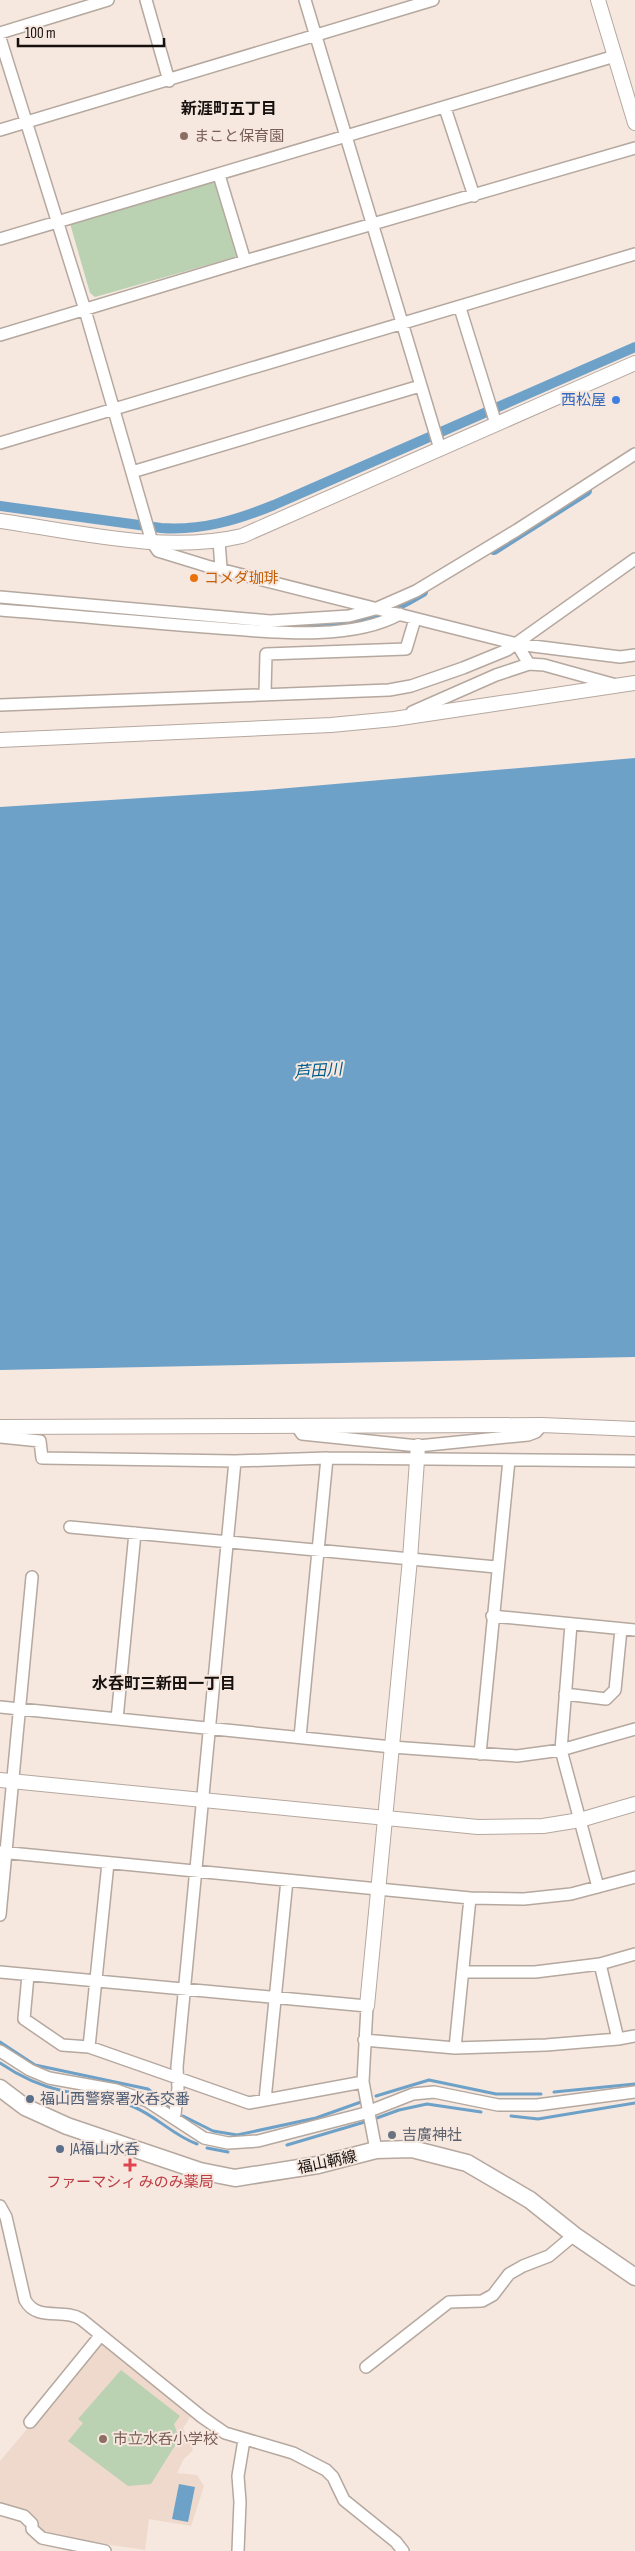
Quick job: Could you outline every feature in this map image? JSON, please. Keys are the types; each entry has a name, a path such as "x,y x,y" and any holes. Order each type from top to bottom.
{"main road":[{"name":"福山鞆線","path":"0,2088 25,2107 67,2126 200,2171 235,2178 318,2165 376,2150 412,2149 467,2163 530,2200 574,2235 635,2277"}],"street":[{"path":"0,33 108,0"},
{"path":"146,0 169,82"},
{"path":"305,0 344,136 440,449"},
{"path":"0,130 169,82 315,34 433,0"},
{"path":"598,0 635,123"},
{"path":"0,38 84,310 152,542 158,551 377,610 517,644 620,657 635,654"},
{"path":"0,239 615,56"},
{"path":"445,108 474,196"},
{"path":"0,335 245,260 474,196 635,148"},
{"path":"220,175 245,260"},
{"path":"0,443 460,308 635,254"},
{"path":"460,308 496,424"},
{"path":"0,521 152,542 188,544 219,541 250,533 635,363"},
{"path":"132,472 420,386"},
{"path":"0,597 270,621 331,619 377,610 416,591 496,543 635,454"},
{"path":"219,541 221,568"},
{"path":"0,704 388,690 411,686 463,668 517,644 635,559"},
{"path":"0,610 177,625 318,633 364,627 388,620 397,614"},
{"path":"265,694 266,654 406,649 415,619"},
{"path":"517,644 529,664"},
{"path":"394,719 496,675 529,664 544,664 618,685"},
{"path":"0,740 331,725 394,719 635,683"},
{"path":"296,1425 302,1434 418,1452 508,1460 635,1461"},
{"path":"0,1437 40,1441 42,1458 235,1461 327,1458 418,1452 528,1435 536,1432 542,1425"},
{"path":"0,1426 542,1425 635,1429"},
{"path":"376,2150 363,2082 364,2040 410,1559 418,1452"},
{"path":"300,1736 327,1458"},
{"path":"480,1754 496,1567 508,1460"},
{"path":"175,2114 235,1461"},
{"path":"70,1527 496,1567"},
{"path":"117,1719 135,1533"},
{"path":"0,1915 7,1781 20,1710 32,1577"},
{"path":"492,1616 635,1630"},
{"path":"572,1624 561,1750 598,1887"},
{"path":"565,1694 606,1699 615,1690 621,1629"},
{"path":"0,1707 300,1736 392,1747 517,1756 561,1750 635,1729"},
{"path":"7,1781 486,1827 543,1826 580,1820 635,1804"},
{"path":"3,1852 470,1898 524,1899 571,1894 635,1877"},
{"path":"90,2047 108,1863"},
{"path":"265,2100 286,1880"},
{"path":"455,2048 470,1898"},
{"path":"464,1972 535,1972 600,1964 635,1954"},
{"path":"600,1964 618,2039"},
{"path":"0,1972 367,2006"},
{"path":"28,1975 24,2019 62,2045 90,2047 249,2103 363,2082"},
{"path":"364,2040 455,2048 546,2045 635,2036"},
{"path":"0,2052 30,2070 49,2078 116,2090 146,2101 204,2138 228,2143 258,2141 369,2117 413,2094 434,2092 498,2105 537,2105 635,2092"},
{"path":"0,2206 6,2217 28,2307 43,2313 75,2316 202,2418 225,2433 293,2453 326,2470 333,2477 344,2500 396,2542 403,2551"},
{"path":"366,2367 449,2302 482,2301 492,2294 510,2274 523,2266 549,2256 574,2235"},
{"path":"30,2422 100,2336"},
{"path":"238,2551 240,2502 238,2476 244,2440"},
{"path":"0,2509 24,2516 32,2524 32,2529 42,2538 105,2551"}],"shaded area":[{"name":"市立水呑小学校","path":"99,2344 102,2344 192,2414 183,2428 193,2450 183,2460 177,2473 197,2475 204,2486 191,2526 149,2519 145,2550 44,2535 27,2514 0,2508 0,2461"}],"green space":[{"path":"213,175 239,256 95,297 90,293 69,220"},
{"path":"121,2370 180,2416 174,2424 179,2439 151,2484 128,2486 68,2441 83,2423 78,2419"}],"water":[{"name":"芦田川","path":"635,758 635,1357 0,1370 0,807 266,790"},
{"path":"179,2484 195,2487 188,2522 172,2519"}],"waterway":[{"path":"0,506 161,528 190,528 219,523 274,505 635,347"},
{"path":"494,550 587,491"},
{"path":"310,627 340,625 369,618 383,613 423,592"},
{"path":"43,608 206,622"},
{"path":"0,2042 35,2065 148,2089 172,2109"},
{"path":"0,2063 22,2076 46,2086 107,2099 134,2107 197,2144"},
{"path":"376,2096 429,2080 496,2094 541,2094"},
{"path":"554,2092 635,2084"},
{"path":"183,2116 213,2131 237,2135 316,2118 361,2102"},
{"path":"511,2116 538,2119 635,2103"},
{"path":"374,2119 399,2110 427,2104 481,2112"},
{"path":"287,2145 368,2121"},
{"path":"207,2148 228,2152"}],"place":[{"name":"まこと保育園","path":"184,136"},
{"name":"西松屋","path":"616,400"},
{"name":"コメダ珈琲","path":"194,578"},
{"name":"福山西警察署水呑交番","path":"30,2099"},
{"name":"吉廣神社","path":"392,2135"},
{"name":"JA福山水呑","path":"60,2149"},
{"name":"ファーマシィ みのみ薬局","path":"130,2165"},
{"name":"市立水呑小学校","path":"103,2439"}],"district":[{"name":"新涯町五丁目","path":"229,108"},
{"name":"水呑町三新田一丁目","path":"164,1683"}]}
